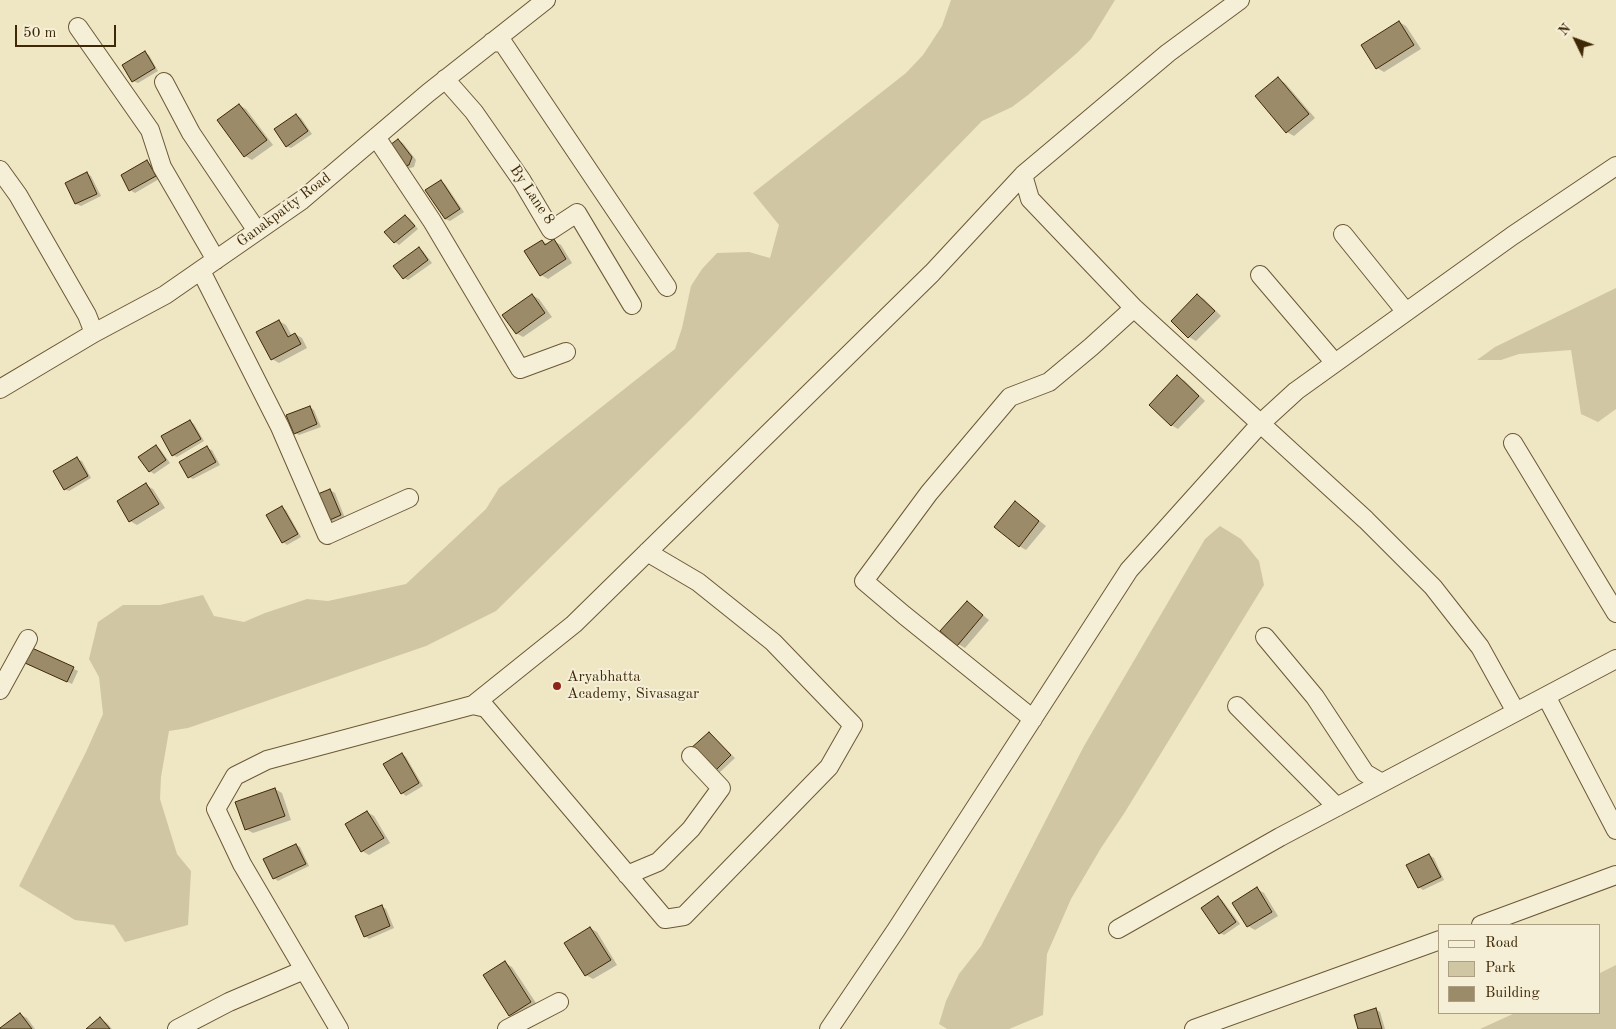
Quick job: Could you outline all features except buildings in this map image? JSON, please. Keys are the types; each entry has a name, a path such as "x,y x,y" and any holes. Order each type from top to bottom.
{"street":[{"name":"Ganakpatty Road","path":"0,389 94,333 165,295 302,200 445,79 546,0"},
{"path":"339,1029 242,864 216,810 235,776 267,760 474,705 574,624 932,273 1023,175 1168,53 1240,0"},
{"path":"78,28 150,130 162,167 216,260"},
{"path":"492,42 504,43 667,287"},
{"name":"By Lane 8","path":"445,79 474,112 522,181 552,230 577,213 632,305"},
{"path":"164,82 191,133 257,231"},
{"path":"376,137 432,221 520,369 566,352"},
{"path":"829,1029 896,930 1129,570 1261,423 1296,391 1512,236 1616,166"},
{"path":"0,170 23,204 87,315 94,333"},
{"path":"1023,175 1030,199 1134,308 1366,520 1433,587 1480,647 1516,712"},
{"path":"1343,234 1406,312"},
{"path":"200,271 280,427 327,535 409,498"},
{"path":"1260,275 1335,363"},
{"path":"1032,719 864,581 929,494 1010,397 1049,382 1134,308"},
{"path":"1513,444 1616,613"},
{"path":"474,705 486,708 665,919 684,916 830,767 853,725 773,642 698,582 647,552"},
{"path":"1265,637 1314,697 1365,773 1382,783"},
{"path":"0,690 28,640"},
{"path":"1118,929 1272,842 1616,659"},
{"path":"1546,696 1616,830"},
{"path":"1237,706 1337,807"},
{"path":"627,875 658,862 691,829 721,788 691,756"},
{"path":"1484,924 1616,875"},
{"path":"1194,1029 1438,941"},
{"path":"177,1029 229,1002 304,970"},
{"path":"507,1029 559,1002"}],"green space":[{"path":"951,0 1115,0 1091,39 1077,53 1012,107 982,121 694,416 496,611 426,646 188,728 169,731 161,777 160,799 177,854 191,871 188,925 125,942 114,925 75,920 19,886 103,714 99,677 89,659 98,622 123,605 160,605 203,595 214,616 244,622 307,599 328,601 406,584 486,509 499,488 675,349 682,328 691,286 702,269 717,253 749,252 770,258 779,225 753,193 906,73 923,55 942,26"},
{"path":"1616,288 1616,409 1598,422 1581,414 1571,350 1519,354 1501,360 1477,360 1495,347"},
{"path":"1220,526 1241,539 1259,561 1264,585 1071,899 1047,954 1043,1015 1009,1029 947,1029 939,1024 946,1001 959,974 981,946 1084,746 1205,539"},
{"path":"1616,965 1616,1029 1480,1029 1513,1014 1601,1014 1601,972"}],"place":[{"name":"Aryabhatta Academy, Sivasagar","path":"557,686"}]}
